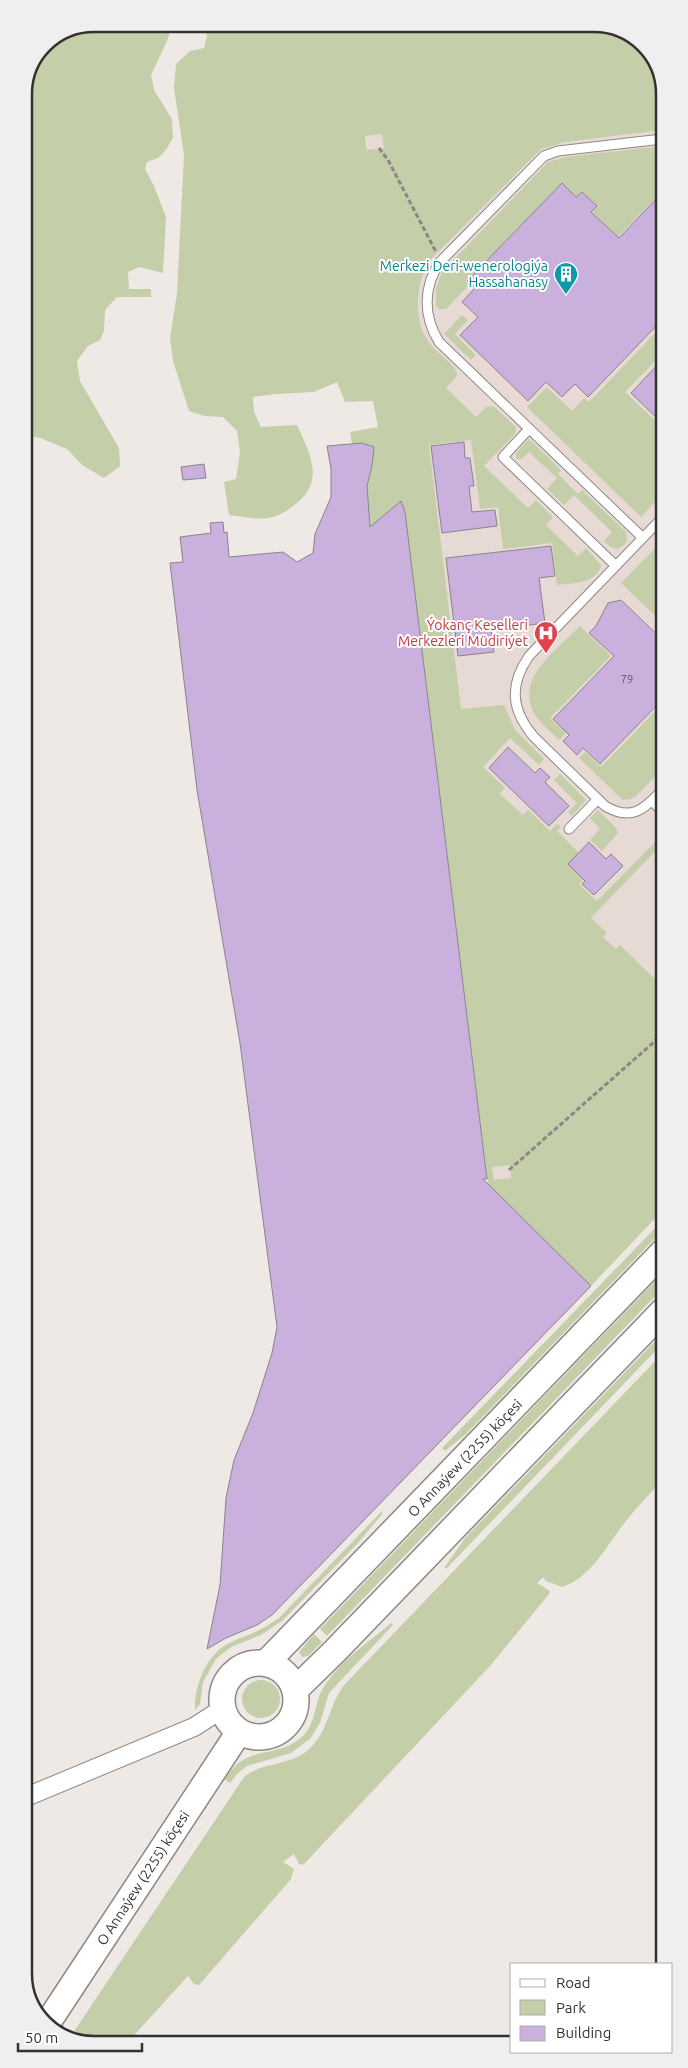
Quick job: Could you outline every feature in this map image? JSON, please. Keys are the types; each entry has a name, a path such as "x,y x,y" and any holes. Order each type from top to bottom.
{"main road":[{"name":"O Annaýew (2255) köçesi","path":"266,1663 656,1259"},
{"path":"295,1690 335,1652 656,1318"},
{"path":"266,1663 276,1666 284,1673 295,1690 295,1711 290,1720 284,1728 275,1734 264,1737 254,1737 239,1732 227,1720 222,1709 224,1685 232,1674 242,1666 266,1663"},
{"name":"O Annaýew (2255) köçesi","path":"51,2017 239,1732"}],"street":[{"path":"32,1794 194,1727 222,1709"}],"lane":[{"path":"643,538 444,347 435,335 428,317 427,296 430,279 441,261 544,156 566,150 656,140"},
{"path":"530,429 503,456 616,566"},
{"path":"656,524 529,656 521,668 516,682 518,712 524,726 598,799 616,812 627,814 640,810 656,797"},
{"path":"569,829 598,799"},
{"path":"652,801 656,805"}],"path":[{"path":"379,148 388,160 425,234 441,261"},
{"path":"509,1170 656,1040"}],"shaded area":[{"name":"Ýokanç Keselleri Merkezleri Müdiriýet","path":"656,93 656,1198 588,1269 494,1180 365,128"}],"green space":[{"path":"95,32 170,32 151,75 154,90 172,119 173,138 166,150 158,158 147,162 145,169 166,217 163,273 139,267 128,272 129,289 151,289 151,297 117,297 105,310 104,331 100,340 88,346 77,361 80,381 119,448 120,466 104,478 82,465 67,449 32,436 32,95 37,71 51,51 71,37"},
{"path":"205,32 597,33 617,37 634,48 643,57 651,71 656,95 656,131 565,142 541,149 431,259 422,278 418,300 418,311 423,332 431,345 457,372 457,376 446,388 476,417 486,407 493,406 516,427 515,434 484,466 528,508 536,500 553,517 546,525 578,556 586,548 601,565 599,571 590,579 577,583 557,585 552,543 503,549 498,507 480,509 471,440 429,445 461,709 504,705 515,730 544,759 539,765 510,738 483,767 505,788 500,794 523,815 528,810 550,831 557,824 561,827 557,831 579,853 568,864 583,880 579,884 597,901 656,841 656,850 591,918 607,933 603,937 616,949 620,945 656,980 656,1217 591,1286 488,1184 405,512 372,554 367,486 374,447 362,443 352,444 350,432 378,427 373,401 345,402 337,382 314,392 253,397 254,412 261,427 297,425 310,455 313,475 306,493 298,502 276,516 259,519 229,515 224,482 236,479 240,452 237,431 223,417 204,416 189,411 173,361 170,338 177,293 184,155 174,88 176,64 190,51 204,48 207,36","holes":["382,134 384,148 367,150 365,136","510,1165 511,1178 494,1180 492,1167"]},
{"path":"656,147 656,198 618,237 592,212 597,206 582,191 576,196 562,183 466,281 469,285 446,309 440,309 436,306 436,288 442,272 548,162 566,157"},
{"path":"462,315 468,320 455,334 476,355 471,360 444,334"},
{"path":"656,332 656,360 625,392 656,421 656,501 641,517 527,407 547,387 572,411 584,398 589,402"},
{"path":"529,439 561,470 558,474 578,494 582,490 626,532 627,541 624,545 616,549 604,541 612,532 574,495 564,505 547,489 557,478 529,452 522,459 516,459 516,453"},
{"path":"656,547 656,616 621,583"},
{"path":"580,626 611,656 550,718 566,733 559,740 535,715 530,702 530,689 534,677 541,666"},
{"path":"656,710 656,776 636,796 623,800 579,758 585,752 601,767"},
{"path":"560,774 586,800 572,816 568,812 577,803 554,780"},
{"path":"598,810 615,827 618,833 602,851 590,840 600,829 590,818"},
{"path":"656,1227 656,1237 466,1434 445,1451 442,1448"},
{"path":"656,1280 656,1295 327,1636 320,1629"},
{"path":"656,1340 656,1350 446,1569 444,1568 466,1537"},
{"path":"656,1360 656,1487 618,1531 598,1560 582,1576 562,1587 546,1581 543,1577 537,1583 550,1591 549,1594 490,1666 305,1863 299,1864 294,1854 283,1862 294,1869 291,1879 199,1985 194,1984 188,1976 134,2035 91,2035 74,2032 244,1777 259,1769 300,1756 307,1751 320,1736 339,1692"},
{"path":"381,1512 383,1513 358,1543 282,1621 261,1635 231,1647 216,1659 203,1682 200,1704 195,1710 195,1700 203,1671 214,1655 229,1643 262,1629 279,1618"},
{"path":"391,1623 393,1625 329,1693 320,1723 310,1739 291,1753 247,1766 230,1783 224,1779 243,1760 288,1746 303,1736 313,1720 322,1690 336,1671"},
{"path":"314,1634 322,1642 308,1656 302,1657 299,1652"},
{"path":"261,1680 275,1685 280,1699 275,1713 261,1718 247,1713 242,1699 247,1685"}],"building":[{"name":"Merkezi Deri-wenerologiýa Hassahanasy","path":"562,183 576,197 582,192 597,206 591,212 619,238 656,199 656,326 588,397 575,384 562,397 546,382 528,401 460,335 478,317 462,302 475,288 467,281"},
{"path":"656,366 656,417 631,393"},
{"path":"464,442 465,458 470,458 474,486 469,486 472,512 495,510 497,526 442,533 431,446"},
{"path":"362,443 374,447 367,486 370,527 401,501 405,512 487,1179 483,1179 591,1286 272,1615 257,1625 226,1638 207,1649 220,1585 226,1498 234,1460 253,1413 272,1353 277,1327 240,1043 197,790 170,563 183,562 180,537 211,533 210,523 223,522 224,533 227,532 229,557 283,552 297,562 313,553 315,534 331,497 331,469 327,446"},
{"path":"204,464 206,478 183,480 181,467"},
{"path":"551,546 555,576 539,578 545,623 491,630 494,652 458,656 446,558"},
{"path":"621,600 656,633 656,706 600,764 583,748 577,755 563,741 569,735 553,719 614,656 589,633 596,626 608,603"},
{"path":"508,747 535,773 540,768 550,777 545,782 569,806 549,826 489,768"},
{"path":"589,842 606,859 611,854 623,866 594,895 582,884 585,881 568,864"}],"place":[{"name":"Merkezi Deri-wenerologiýa Hassahanasy","path":"566,295"},
{"name":"Ýokanç Keselleri Merkezleri Müdiriýet","path":"546,654"}]}
